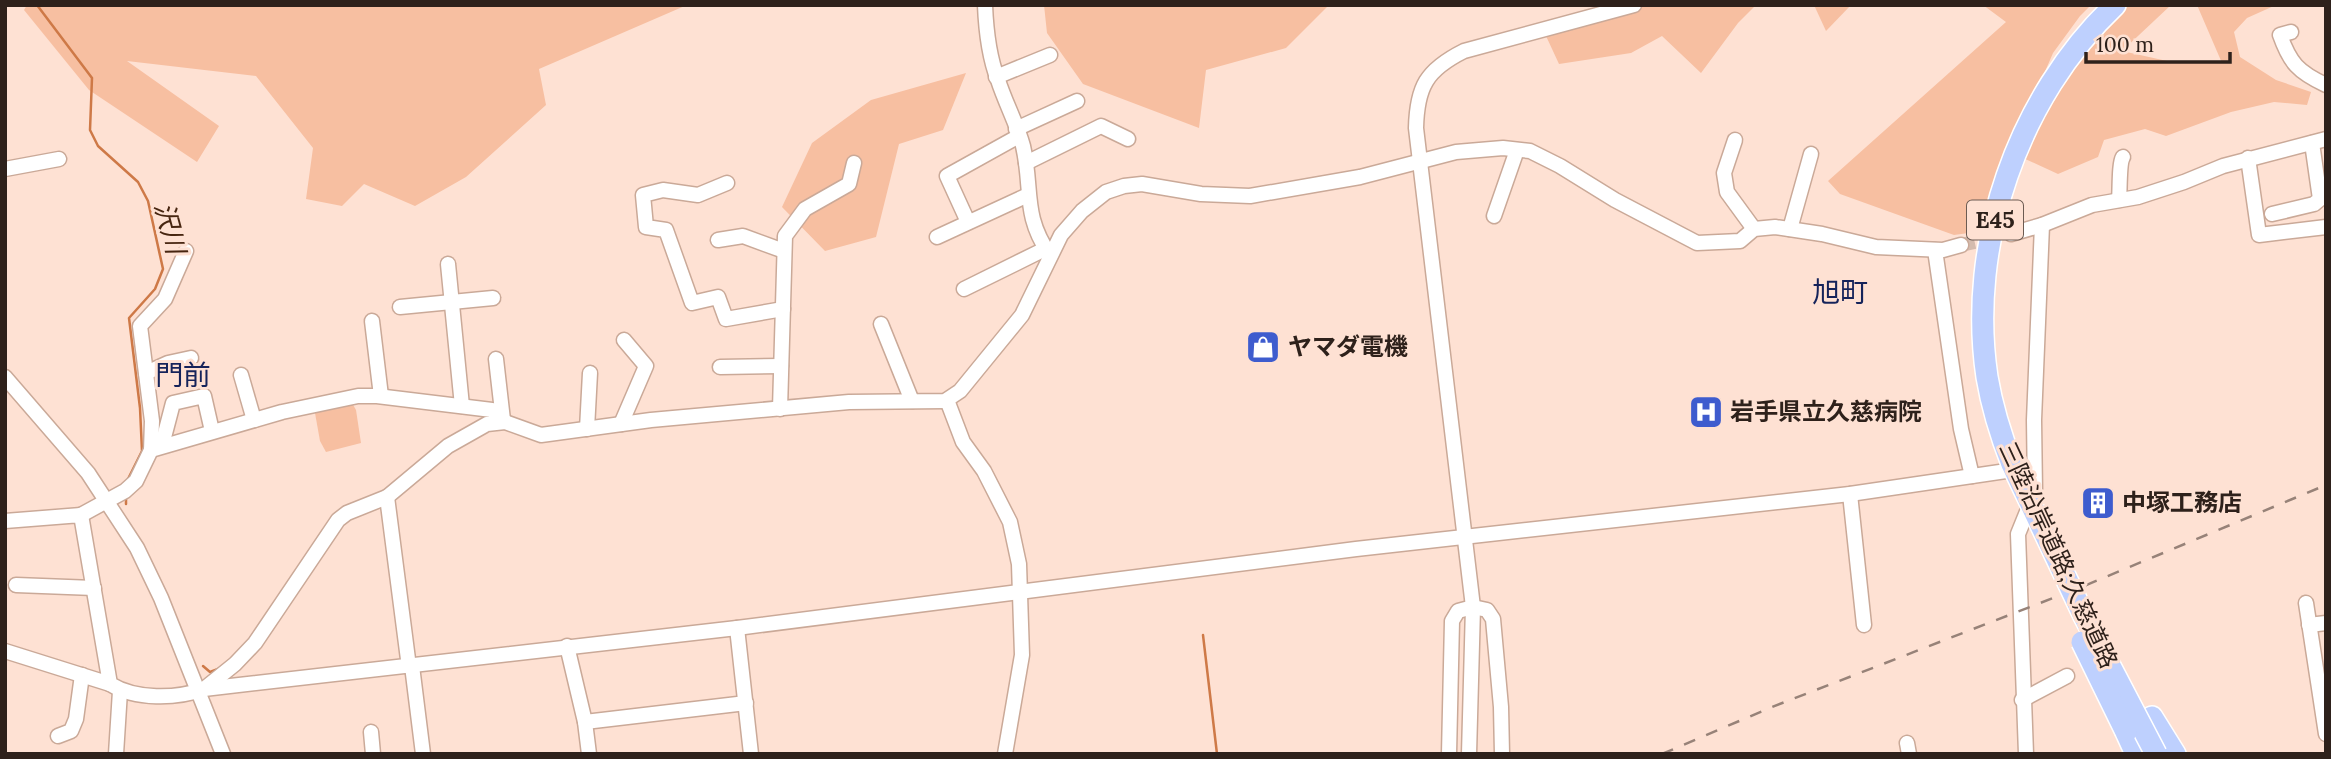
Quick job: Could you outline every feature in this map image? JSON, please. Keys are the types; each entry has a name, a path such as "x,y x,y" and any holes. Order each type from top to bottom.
{"highway":[{"name":"三陸沿岸道路;久慈道路","path":"2115,5 2077,47 2033,114 2018,145 1994,222 1987,268 1984,351 1991,400 2012,464 2078,604 2156,754"},
{"name":"E45","path":"2012,464 2052,530 2152,717 2175,754"},
{"name":"E45","path":"2012,464 2049,576 2136,754"}],"street":[{"path":"985,5 996,77 1018,132 1026,163 1033,226 1047,252"},
{"path":"1469,754 1472,609 1416,128 1417,103 1427,80 1448,59 1464,51 1634,5"},
{"path":"2291,32 2280,35 2288,59 2326,85"},
{"path":"996,77 1050,55"},
{"path":"968,222 947,176 1018,132 1077,101"},
{"path":"1026,163 1101,126 1128,139"},
{"path":"1735,140 1724,173 1727,192 1754,229"},
{"path":"2011,233 2042,225 2092,205 2161,190 2248,158 2319,141 2322,183 2320,199 2314,204 2272,214"},
{"path":"156,447 254,420 358,396 381,396 492,410 504,421 541,435 621,424 849,402 947,400 960,391 1022,315 1047,252 1061,235 1082,211 1106,192 1124,186 1142,184 1201,194 1250,196 1360,177 1475,148 1517,150 1530,151 1560,166 1615,200 1697,243 1740,241 1754,229 1775,227 1822,234 1876,247 1943,250 1961,245"},
{"path":"1494,216 1517,150"},
{"path":"1790,229 1811,154"},
{"path":"2119,200 2122,181 2119,162 2123,157"},
{"path":"2248,158 2259,235 2326,227"},
{"path":"5,169 59,159"},
{"path":"780,409 785,236 805,209 849,184 854,163"},
{"path":"727,183 698,195 663,190 643,195 646,227 666,229 692,303 718,298 726,319 783,309"},
{"path":"937,237 1028,195"},
{"path":"2026,754 2018,534 2035,492 2042,225"},
{"path":"718,240 743,236 784,251"},
{"path":"1935,250 1961,429 1972,476"},
{"path":"156,447 140,326 164,299 186,251"},
{"path":"964,289 1047,252"},
{"path":"448,264 462,405"},
{"path":"400,307 493,298"},
{"path":"372,321 381,396"},
{"path":"881,324 912,401"},
{"path":"621,424 646,366 624,340"},
{"path":"146,373 168,363 191,358"},
{"path":"496,359 504,421"},
{"path":"720,368 781,366"},
{"path":"587,429 590,373"},
{"path":"241,375 254,420"},
{"path":"5,377 88,473 137,548 200,690 223,754"},
{"path":"5,521 81,515 125,491 136,481 156,447 173,403 204,396 212,431"},
{"path":"947,400 963,442 984,471 1010,522 1019,564 1021,655 1005,754"},
{"path":"200,690 234,664 255,643 338,520 347,513 387,497 448,446 487,424 504,421"},
{"path":"5,651 140,695 162,696 737,628 1464,537 1850,494 2034,467"},
{"path":"1850,494 1864,625"},
{"path":"387,497 423,754"},
{"path":"81,515 115,687 116,754"},
{"path":"16,585 94,588"},
{"path":"2306,603 2326,734"},
{"path":"1449,754 1452,621 1458,611 1472,609 1487,610 1493,619 1502,754"},
{"path":"2309,625 2326,623"},
{"path":"737,628 751,754"},
{"path":"567,646 585,722 589,754"},
{"path":"58,736 71,731 76,719 82,675"},
{"path":"2022,700 2067,676"},
{"path":"585,722 746,703"},
{"path":"371,732 373,754"}],"shaded area":[{"path":"27,5 687,5 539,69 546,105 466,177 415,206 364,184 342,206 306,199 313,148 256,76 127,61 219,126 197,162 89,90 24,10"},
{"path":"1044,5 1329,5 1286,48 1206,70 1199,128 1083,84 1047,33"},
{"path":"1607,5 1756,5 1738,23 1701,73 1662,36 1631,53 1559,64 1540,23"},
{"path":"1814,5 1851,5 1826,31"},
{"path":"1983,5 2091,5 2053,53 1976,232 1954,235 1840,194 1828,181 2006,22"},
{"path":"2127,5 2171,5 2122,51 2167,61 2222,63 2197,5 2276,5 2247,18 2234,32 2240,57 2276,80 2311,92 2307,105 2274,102 2231,112 2166,136 2145,129 2104,140 2098,157 2058,174 2023,158 2051,94 2097,36"},
{"path":"966,73 943,130 899,144 876,237 825,251 782,207 812,143 871,100"},
{"path":"352,403 356,410 361,443 326,452 320,441 315,413"}],"waterway":[{"name":"沢川","path":"37,5 92,78 90,130 98,146 138,182 148,201 163,269 155,289 129,318 140,408 142,451 128,479"},
{"name":"沢川","path":"126,497 126,504"},
{"path":"1203,635 1217,754"},
{"name":"沢川","path":"203,666 210,672 218,669"}],"tunnel":[{"path":"1961,245 1997,237"}],"railway":[{"path":"1662,754 1772,707 2084,586 2326,485"}],"place":[{"name":"ヤマダ電機","path":"1263,347"},
{"name":"岩手県立久慈病院","path":"1706,412"},
{"name":"中塚工務店","path":"2098,503"}],"district":[{"name":"旭町","path":"1840,292"},
{"name":"門前","path":"183,375"}]}
